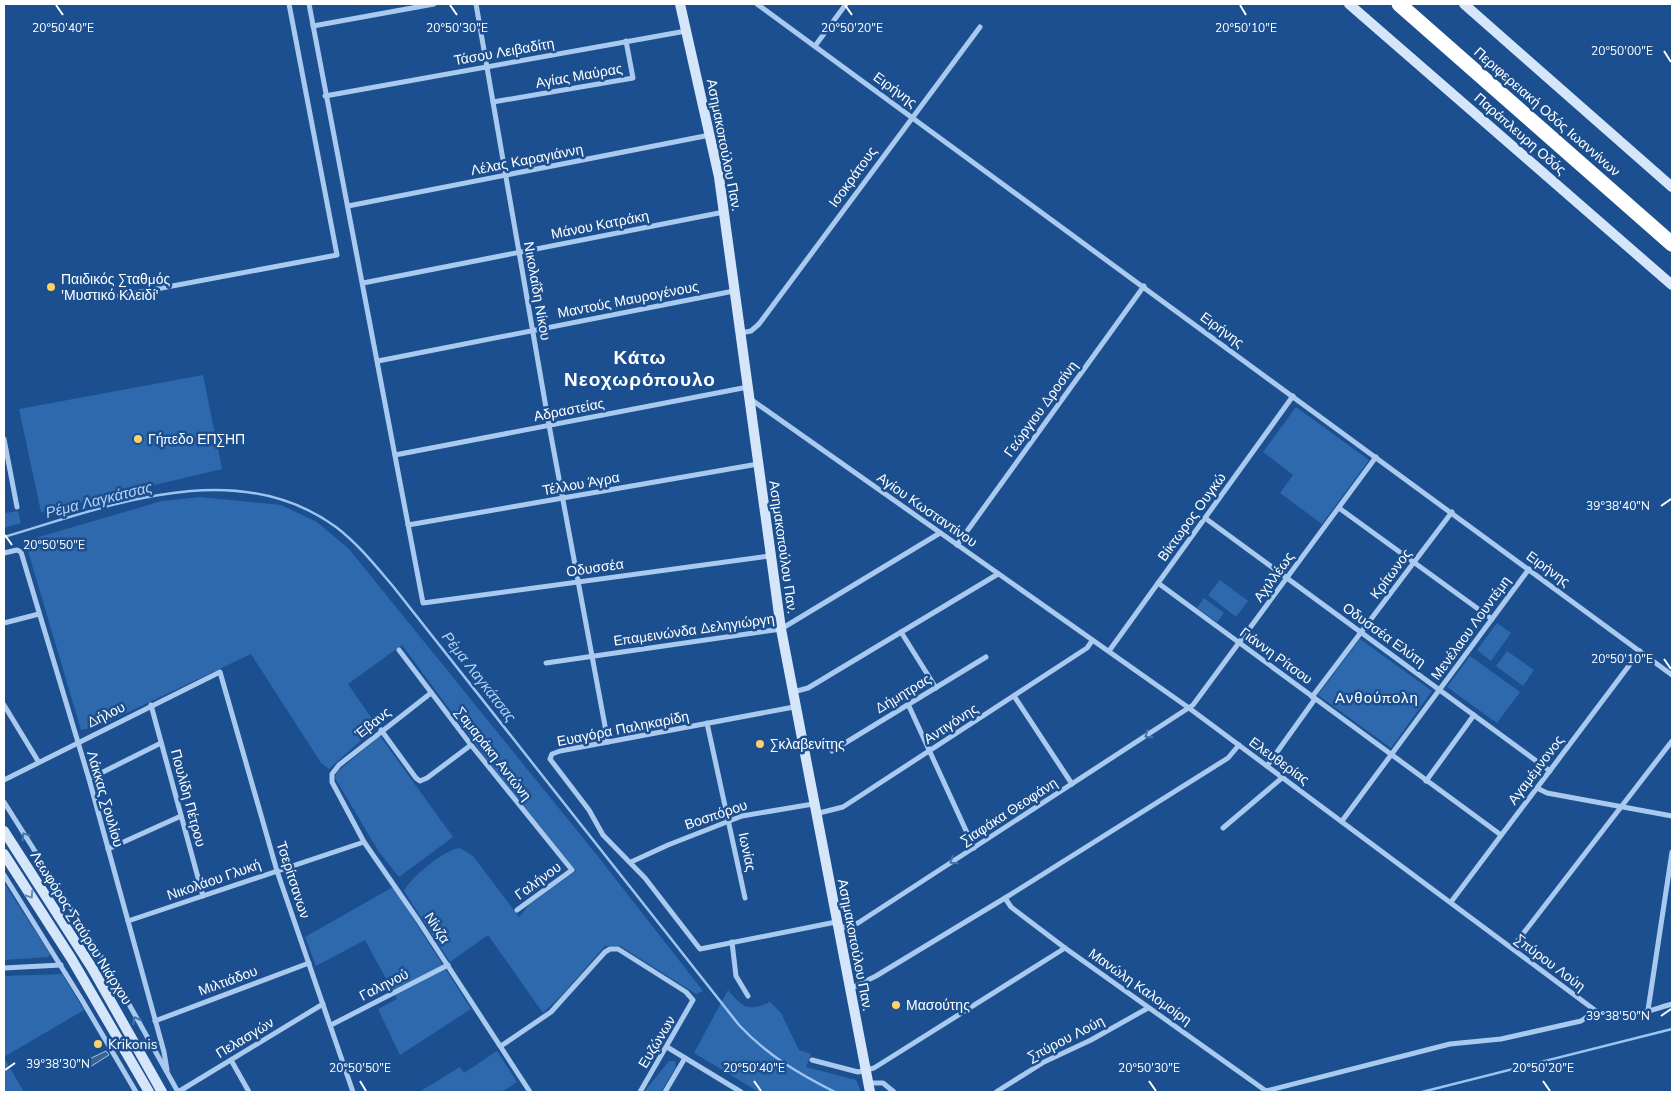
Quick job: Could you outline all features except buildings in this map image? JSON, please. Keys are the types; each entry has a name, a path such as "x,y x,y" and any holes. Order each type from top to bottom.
{"highway":[{"name":"Περιφερειακή Οδός Ιωαννίνων","path":"1400,4 1672,244"}],"street":[{"path":"119,296 337,255 289,4"},
{"path":"309,4 408,525"},
{"path":"313,26 434,4"},
{"name":"Νικολαΐδη Νίκου","path":"476,4 577,582 608,742"},
{"name":"Ασημακοπούλου Παν.","path":"680,4 710,135 724,212 770,556 794,707 869,1088"},
{"name":"Ειρήνης","path":"757,4 1672,675"},
{"path":"815,46 846,4"},
{"name":"Παράπλευρη Οδός","path":"1349,4 1672,285"},
{"path":"1464,4 1672,186"},
{"name":"Ισοκράτους","path":"740,333 751,331 759,324 980,26"},
{"name":"Τάσου Λειβαδίτη","path":"325,96 686,31"},
{"name":"Αγίας Μαύρας","path":"493,102 633,78 626,42"},
{"name":"Λέλας Καραγιάννη","path":"348,206 710,135"},
{"name":"Μάνου Κατράκη","path":"363,282 724,212"},
{"name":"Γεώργιου Δροσίνη","path":"957,545 1144,286"},
{"name":"Μαντούς Μαυρογένους","path":"378,361 735,291"},
{"name":"Αδραστείας","path":"395,455 748,386"},
{"name":"Βίκτωρος Ουγκώ","path":"1108,651 1293,396"},
{"name":"Αγίου Κωσταντίνου","path":"749,398 1092,641"},
{"path":"4,438 17,507"},
{"name":"Αχιλλέως","path":"1189,708 1200,698 1376,457"},
{"name":"Τέλλου Άγρα","path":"408,525 758,464"},
{"path":"1339,508 1492,619"},
{"name":"Κρίτωνος","path":"1267,766 1361,632 1452,512"},
{"name":"Οδυσσέα Ελύτη","path":"1205,518 1550,771"},
{"name":"Οδυσσέα","path":"408,525 423,603 770,556"},
{"name":"Επαμεινώνδα Δεληγιώργη","path":"546,663 781,629 940,533"},
{"name":"Λάκκας Σουλίου","path":"4,553 17,550 21,552 108,849 164,1052 167,1070"},
{"name":"Μενέλαου Λουντέμη","path":"1342,821 1529,569"},
{"path":"792,692 808,688 998,574"},
{"name":"Γιάννη Ρίτσου","path":"1158,584 1501,835"},
{"path":"4,623 39,614"},
{"path":"901,632 936,688"},
{"name":"Ελευθερίας","path":"1092,641 1189,708 1451,902"},
{"name":"Αντιγόνης","path":"814,809 840,809 930,752 1086,648 1092,641"},
{"name":"Σαμαράκη Αντώνη","path":"399,650 471,745 572,870"},
{"name":"Αγαμέμνονoς","path":"1451,902 1640,652"},
{"name":"Δήμητρας","path":"832,751 986,657"},
{"name":"Δήλου","path":"4,780 77,741 220,672"},
{"name":"Τσερίτσανων","path":"220,672 277,871 353,1092"},
{"name":"Έβανς","path":"332,774 338,765 431,693"},
{"path":"1014,696 1072,784"},
{"path":"908,704 974,848"},
{"path":"4,705 38,761"},
{"name":"Πουλίδη Πέτρου","path":"151,706 202,896"},
{"name":"Ευαγόρα Παληκαρίδη","path":"700,949 631,862 603,834 590,810 550,759 555,752 794,707"},
{"name":"Σιαφάκα Θεοφάνη","path":"700,949 732,942 858,923 1189,708"},
{"path":"1426,781 1474,715"},
{"name":"Ιωνίας","path":"707,723 745,898"},
{"path":"381,730 416,778 420,780 427,778 471,745"},
{"path":"1512,948 1672,741"},
{"path":"88,779 161,743"},
{"path":"850,989 876,976 1004,898 1228,758 1239,745"},
{"name":"Νίνζα","path":"332,774 335,789 364,842 448,965 530,1092"},
{"path":"1223,828 1283,777"},
{"path":"1537,788 1547,793 1672,816"},
{"path":"4,802 111,972 178,1092"},
{"name":"Βοσπόρου","path":"631,862 728,821 752,814 814,809"},
{"path":"108,849 181,816"},
{"name":"Λεωφόρος Σταύρου Νιάρχου","path":"4,831 92,968 162,1092"},
{"name":"Νικολάου Γλυκή","path":"128,921 364,842"},
{"path":"1648,1010 1672,852"},
{"name":"Λεωφόρος Σταύρου Νιάρχου","path":"4,854 71,958 149,1092"},
{"name":"Γαλήνου","path":"517,910 572,870"},
{"path":"4,875 61,965 136,1092"},
{"name":"Μανώλη Καλομοίρη","path":"1004,898 1011,907 1065,948 1148,1008 1166,1018 1266,1091"},
{"name":"Σπύρου Λούη","path":"1451,902 1604,1016 1614,1017 1672,1004"},
{"path":"732,942 736,976 748,996"},
{"path":"812,1060 854,1071 866,1071 879,1066 1065,948"},
{"name":"Ευζώνων","path":"501,1046 551,1012 603,953 610,949 621,951 693,998 693,1002 640,1092"},
{"name":"Μιλτιάδου","path":"155,1021 309,963"},
{"path":"4,968 61,965"},
{"name":"Γαληνού","path":"331,1025 448,965"},
{"name":"Πελασγών","path":"178,1092 323,1004"},
{"name":"Σπύρου Λούη","path":"996,1092 1044,1062 1084,1044 1148,1008"},
{"path":"1266,1091 1450,1044 1501,1039 1581,1021 1596,1011"},
{"path":"667,1048 739,1092"},
{"path":"665,1092 685,1058"},
{"path":"231,1060 249,1092"},
{"path":"869,1088 883,1083 894,1092"}],"shaded area":[{"name":"Γήπεδο ΕΠΣΗΠ","path":"203,375 222,469 41,512 19,409"},
{"path":"1296,407 1369,460 1322,524 1280,493 1293,475 1263,452"},
{"path":"200,497 281,505 317,522 349,549 600,859 703,991 696,994 620,946 605,946 560,997 543,1013 488,935 450,962 404,891 413,879 437,859 446,853 460,848 473,856 519,917 530,904 576,871 487,760 402,645 348,684 377,726 329,769 321,763 251,654 99,726 81,730 25,541 162,501"},
{"path":"4,510 6,513 18,511 21,523 4,528"},
{"path":"1220,580 1248,601 1236,617 1208,595"},
{"path":"1204,598 1224,613 1217,622 1197,608"},
{"path":"1497,623 1511,633 1491,661 1477,650"},
{"path":"1360,639 1432,691 1391,748 1318,695"},
{"path":"1507,651 1534,670 1523,686 1496,666"},
{"path":"1470,656 1520,692 1497,723 1447,687"},
{"path":"380,736 453,837 399,877 379,852 335,778 337,772"},
{"path":"4,883 50,954 48,957 4,960"},
{"path":"393,887 471,1009 400,1055 378,1009 397,999 365,940 316,966 305,937"},
{"path":"62,974 84,1010 4,1057 4,976"},
{"path":"728,990 738,1001 746,1006 756,1007 770,1002 781,1013 799,1050 811,1054 806,1067 856,1080 861,1092 759,1092 694,1053"},
{"path":"106,1051 109,1055 90,1067 87,1060"},
{"path":"497,1051 517,1082 502,1092 419,1092 460,1067 464,1073"},
{"path":"4,1058 24,1092 4,1092"},
{"path":"669,1061 675,1061 676,1067 661,1092 644,1092"}],"waterway":[{"name":"Ρέμα Λαγκάτσας","path":"4,537 129,501 172,493 215,490 257,493 297,505 336,527 358,547 392,585 739,1025 772,1055 835,1092"},
{"name":"Ρέμα Λαγκάτσας","path":"1422,1092 1672,1029"}],"place":[{"name":"Παιδικός Σταθμός 'Μυστικό Κλειδί'","path":"51,287"},
{"name":"Γήπεδο ΕΠΣΗΠ","path":"138,439"},
{"name":"Σκλαβενίτης","path":"760,744"},
{"name":"Μασούτης","path":"896,1005"},
{"name":"Krikonis","path":"98,1044"}],"district":[{"name":"Κάτω Νεοχωρόπουλο","path":"640,369"},
{"name":"Ανθούπολη","path":"1377,698"}]}
